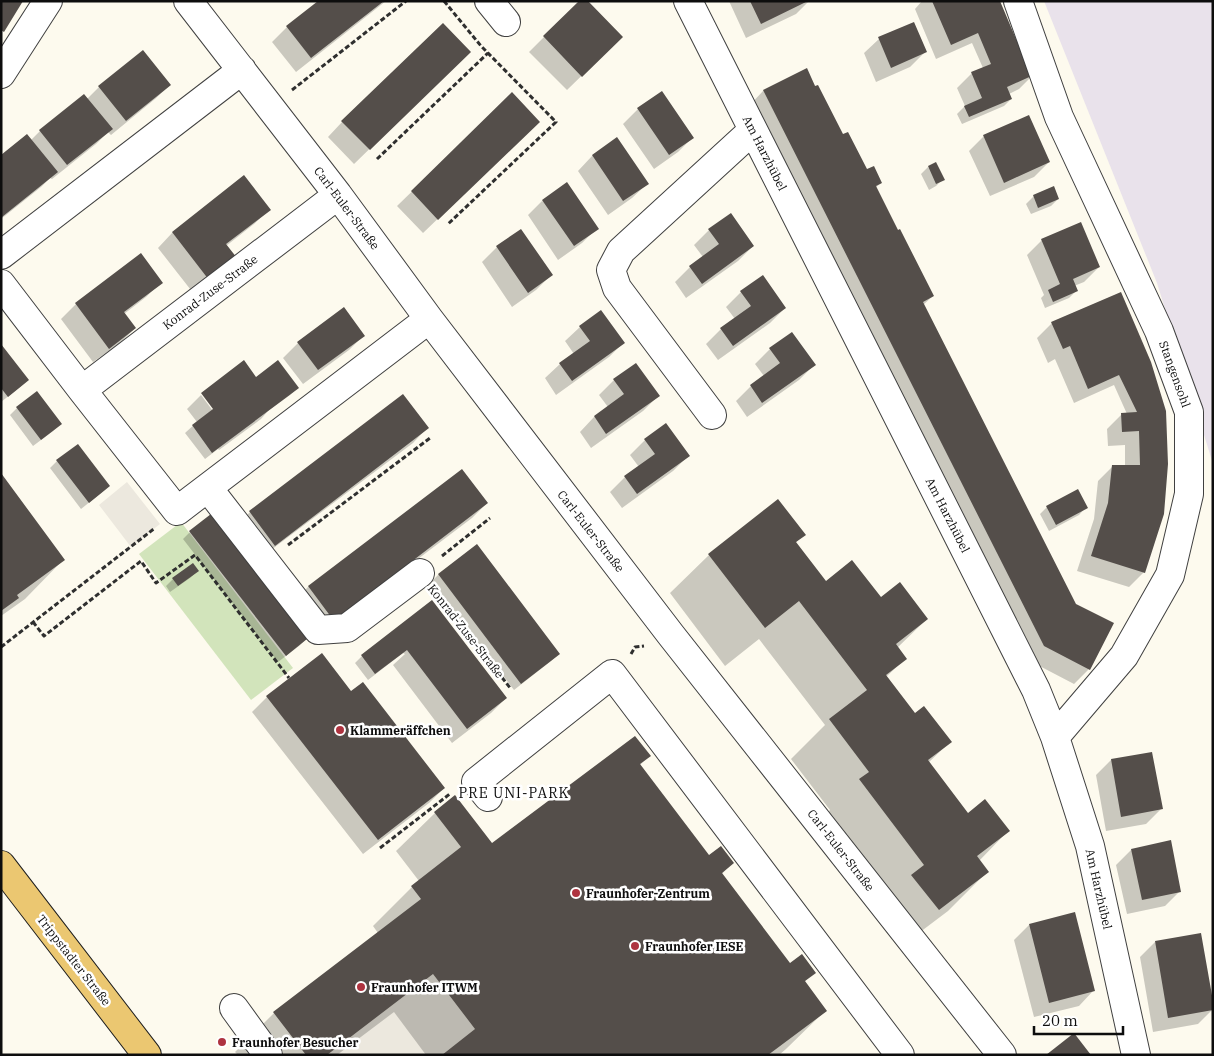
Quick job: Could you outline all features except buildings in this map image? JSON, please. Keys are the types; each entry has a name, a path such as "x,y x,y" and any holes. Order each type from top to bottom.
{"main road":[{"name":"Trippstadter Straße","path":"1,865 147,1055"}],"street":[{"path":"1,74 48,1"},
{"name":"Carl-Euler-Straße","path":"188,1 338,195 429,319 672,635 1002,1055"},
{"name":"Am Harzhübel","path":"688,1 1036,690 1055,738 1090,846 1136,1055"},
{"name":"Stangensohl","path":"1018,1 1059,117 1159,331 1188,412 1189,494 1170,575 1124,656 1055,738"},
{"path":"1,255 242,70"},
{"path":"712,415 617,288 611,270 621,251 753,130"},
{"name":"Konrad-Zuse-Straße","path":"82,390 338,195"},
{"path":"1,284 177,511 429,319"},
{"name":"Konrad-Zuse-Straße","path":"208,488 318,630 347,628 420,573"},
{"path":"482,789 612,674 900,1055"},
{"path":"234,1008 268,1055"}],"path":[{"path":"270,108 406,1"},
{"path":"444,1 488,53 556,122 448,224"},
{"path":"377,159 488,53"},
{"path":"266,562 430,438"},
{"path":"1,646 177,511"},
{"name":"Konrad-Zuse-Straße","path":"490,518 420,573 511,689"},
{"path":"33,622 44,636 140,561 156,583 195,555 289,678"},
{"path":"628,659 635,647 644,645"},
{"path":"380,848 461,785 482,789"}],"shaded area":[{"path":"1044,1 1213,1 1213,464 1157,283"},
{"path":"127,482 160,524 131,547 99,505"},
{"path":"433,974 475,1029 442,1055 327,1055"}],"green space":[{"path":"181,522 293,668 251,700 139,554"}],"place":[{"name":"Klammeräffchen","path":"340,730"},
{"name":"Fraunhofer-Zentrum","path":"576,893"},
{"name":"Fraunhofer IESE","path":"635,946"},
{"name":"Fraunhofer ITWM","path":"361,987"},
{"name":"Fraunhofer Besucher","path":"222,1042"}],"district":[{"name":"PRE UNI-PARK","path":"514,793"}]}
